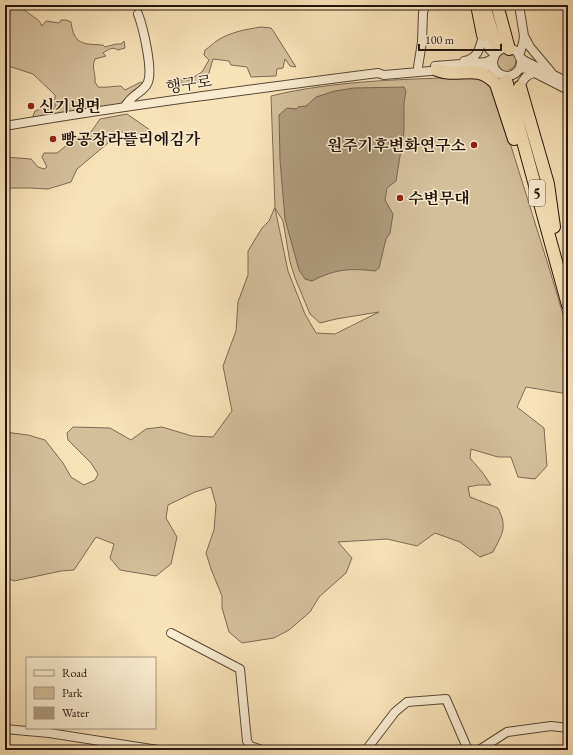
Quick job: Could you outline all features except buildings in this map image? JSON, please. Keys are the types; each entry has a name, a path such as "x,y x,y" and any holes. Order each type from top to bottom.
{"highway":[{"path":"476,5 483,35"},
{"path":"484,5 506,51"},
{"path":"492,5 506,51"},
{"path":"497,5 506,51"},
{"path":"437,68 444,72 480,72 491,78 506,75"},
{"name":"5","path":"506,75 550,228 568,305"},
{"path":"520,87 548,184 550,228"},
{"name":"5","path":"550,228 568,276"}],"street":[{"path":"418,67 425,5"},
{"path":"519,5 524,36 530,47 554,75"},
{"path":"124,107 132,97 143,91 148,82 150,70 141,22 138,14"},
{"path":"483,35 489,49 506,51 568,82"},
{"path":"437,68 443,63 470,60 480,48 483,35"},
{"path":"524,36 517,48 506,51 493,64 520,87 526,76 534,73"},
{"path":"506,51 521,65 506,75"},
{"name":"행구로","path":"5,126 201,96 378,73 384,75 486,62 506,51"},
{"name":"행구로","path":"378,73 383,69 418,67 437,68"},
{"path":"506,75 527,69 568,90"},
{"path":"171,633 240,669 247,741 250,746 262,750"},
{"path":"366,750 395,712 407,702 446,699 468,750"},
{"path":"479,750 507,732 551,726 568,728"},
{"path":"5,729 49,733 158,750"}],"green space":[{"path":"5,5 14,5 22,8 38,19 42,26 46,21 59,23 61,20 66,20 71,22 74,35 81,42 103,45 105,47 121,44 124,41 125,48 118,50 114,48 110,49 103,53 106,56 95,59 93,65 95,82 98,87 121,86 125,90 141,82 143,83 141,88 124,105 31,121 35,111 40,108 44,110 55,108 55,95 33,74 5,65"},
{"path":"261,27 271,28 296,67 290,66 285,59 283,68 277,69 276,76 251,77 247,67 231,65 229,61 213,59 208,76 199,82 187,84 172,80 189,80 202,72 209,60 204,55 205,50 223,37"},
{"path":"507,52 513,55 516,61 513,67 507,70 501,67 498,61 501,55"},
{"path":"477,77 492,85 568,331 568,394 526,387 517,407 544,428 547,466 535,479 518,477 511,457 498,457 471,449 470,458 491,485 468,487 470,497 498,508 503,521 503,531 493,552 480,557 460,542 435,533 417,546 387,539 338,542 352,558 346,573 319,597 310,612 289,630 274,638 242,643 229,632 222,608 222,596 206,553 214,530 216,505 211,487 195,492 168,505 166,518 177,537 171,564 156,576 120,570 110,558 114,544 96,537 74,570 61,571 14,581 5,577 5,432 28,435 45,440 63,463 71,477 84,485 95,480 98,474 91,463 68,440 67,433 73,427 110,428 131,440 146,429 162,427 192,436 213,437 232,411 223,366 236,331 238,302 248,275 248,251 262,228 269,221 275,207 271,96 347,83","holes":["275,208 283,221 290,262 310,314 320,323 379,312 335,334 316,333 305,314 288,271"]},
{"path":"127,114 150,130 153,135 121,132 77,169 71,182 48,189 5,188 5,157 31,159 38,167 44,169 47,167 42,157 44,153 57,153 77,137 86,139 100,119"}],"water":[{"path":"404,87 406,91 404,103 404,131 396,181 387,188 385,200 393,214 390,233 386,239 379,268 375,271 343,270 328,274 312,281 305,279 299,270 285,219 280,160 279,115 287,108 297,109 298,107 306,106 316,97 335,91 354,88"}],"waterway":[{"path":"341,5 348,8 357,7 359,5"}],"tunnel":[{"path":"495,43 506,80"}],"place":[{"name":"신기냉면","path":"31,106"},
{"name":"빵공장라뜰리에김가","path":"53,139"},
{"name":"원주기후변화연구소","path":"474,145"},
{"name":"수변무대","path":"400,198"}]}
